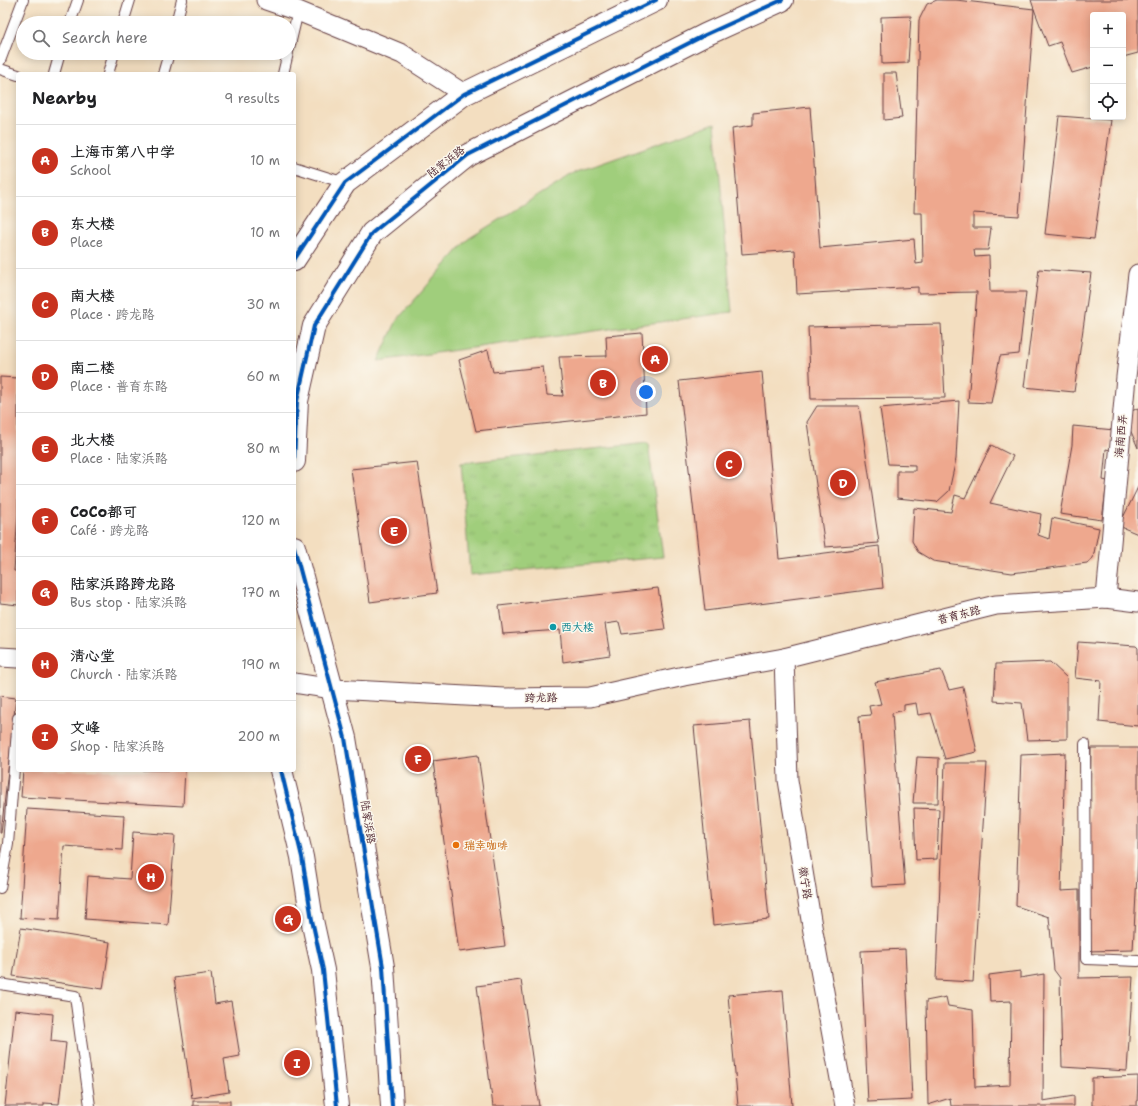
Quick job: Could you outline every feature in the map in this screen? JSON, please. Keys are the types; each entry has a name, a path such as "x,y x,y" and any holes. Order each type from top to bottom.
{"main road":[{"path":"296,257 345,183 464,94 656,0"},
{"name":"陆家浜路","path":"296,421 297,401 314,326 372,233 468,155 706,35 782,0"},
{"name":"陆家浜路","path":"296,554 345,738 383,966 392,1106"},
{"path":"281,772 302,857 312,920 323,970 337,1106"}],"street":[{"path":"266,0 298,11 402,54 464,94"},
{"name":"海南西弄","path":"1106,598 1132,377 1138,274"},
{"name":"普育东路","path":"784,658 996,605 1106,598 1138,602"},
{"path":"0,657 16,658"},
{"name":"跨龙路","path":"296,683 333,689 504,698 590,697 684,676 784,658"},
{"name":"徽宁路","path":"784,658 788,780 812,926 845,1106"}],"lane":[{"path":"17,16 23,0"},
{"path":"72,16 78,0"},
{"path":"125,16 130,0"},
{"path":"178,16 182,0"},
{"path":"296,19 298,11"},
{"path":"0,61 16,19"},
{"path":"55,72 58,60"},
{"path":"109,72 112,60"},
{"path":"164,72 167,60"},
{"path":"283,72 286,60"},
{"path":"0,69 16,74"},
{"path":"296,168 345,183"},
{"path":"0,888 8,844 16,743"},
{"path":"1084,744 1086,959 1138,961"},
{"path":"0,984 75,996 90,1106"}],"green space":[{"path":"715,123 732,312 378,361 397,320 468,239 574,173"},
{"path":"648,443 663,557 470,575 461,463"}],"building":[{"path":"937,0 956,0 1034,9 1019,216 973,213 973,228 991,228 988,250 974,250 975,257 989,256 990,292 1026,292 1019,354 1000,356 991,403 968,402 977,292 918,293 918,287 797,294 795,250 742,254 732,128 753,125 753,113 810,107 820,248 914,239 916,264 923,263 922,213 914,213 919,20 927,4"},
{"path":"1031,0 1138,0 1138,53 1126,56 1126,12 1090,12 1090,68 1072,73 1060,42 1048,46"},
{"path":"911,16 908,63 882,64 881,17"},
{"path":"884,73 896,73 902,118 884,120"},
{"path":"1059,116 1090,118 1090,120 1111,120 1094,239 1045,234"},
{"path":"1039,269 1091,273 1074,392 1024,387"},
{"path":"941,324 945,398 811,399 808,327"},
{"path":"642,333 646,413 476,431 459,360 488,350 493,372 543,367 547,395 563,396 559,357 607,356 606,336"},
{"path":"762,372 779,559 879,546 883,588 705,611 679,381"},
{"path":"0,377 16,378 16,542 14,571 16,571 16,605 0,603"},
{"path":"959,401 956,459 949,491 937,502 897,498 897,471 915,471 915,465 888,464 880,408"},
{"path":"817,406 859,406 879,543 825,547 807,422"},
{"path":"1138,408 1138,448 1124,415"},
{"path":"1073,426 1114,430 1110,450 1106,449 1103,480 1107,481 1102,520 1060,514 1072,445"},
{"path":"991,445 1013,456 990,503 1041,514 1038,535 1049,539 1052,518 1099,528 1093,558 1087,563 1012,573 933,561 918,552 912,541 914,508 951,512 955,495 965,498"},
{"path":"417,462 437,593 370,602 351,469"},
{"path":"1138,487 1138,534 1119,526"},
{"name":"西大楼","path":"658,588 665,629 622,634 619,622 605,624 610,655 563,662 560,630 503,634 499,606"},
{"path":"1078,642 1136,646 1138,648 1138,726 1099,722 1101,681 1075,678"},
{"path":"1050,662 1067,678 1067,739 1027,740 1022,703 994,701 996,664"},
{"path":"941,670 949,690 963,687 977,752 945,759 931,713 918,715 916,703 904,705 904,710 892,713 905,885 872,887 859,716 871,715 869,706 881,704 875,682"},
{"path":"0,696 16,698 1,833 0,833"},
{"path":"750,721 769,919 713,925 694,726"},
{"path":"1091,748 1138,748 1138,856 1133,950 1088,951"},
{"path":"1065,753 1061,891 1079,890 1079,978 1133,977 1127,1071 1062,1067 1060,978 1054,970 1049,917 1016,906 1021,755"},
{"path":"478,755 505,946 459,952 433,761"},
{"path":"917,757 939,758 938,803 913,803"},
{"path":"945,763 987,763 973,982 936,980"},
{"path":"23,772 185,772 183,806 21,797"},
{"path":"914,808 939,809 937,859 916,860"},
{"path":"27,809 124,815 122,850 64,846 59,920 20,918"},
{"path":"133,832 175,835 168,925 85,919 88,876 130,879"},
{"path":"21,928 110,942 103,989 13,976"},
{"path":"905,949 912,1100 868,1102 861,951"},
{"path":"1020,971 1020,978 1044,974 1043,1101 1074,1096 1074,1106 951,1106 950,1098 928,1105 926,1001 946,997 948,1006 973,1010 975,1087 1010,1085 1011,1001 990,1002 989,975"},
{"path":"211,973 215,1004 231,1001 240,1056 224,1059 229,1092 192,1098 174,978"},
{"path":"521,980 539,1106 493,1106 477,986"},
{"path":"783,990 792,1106 738,1106 728,995"},
{"path":"15,1010 53,1014 51,1041 66,1043 59,1104 44,1103 44,1106 5,1106"},
{"path":"1138,1076 1137,1106 1092,1106 1092,1078"},
{"path":"193,1101 230,1101 230,1106 193,1106"}],"cycle path":[{"path":"296,257 345,183 464,94 656,0"},
{"path":"296,421 297,401 314,326 372,233 468,155 705,35 782,0"},
{"path":"296,554 345,738 383,967 392,1106"},
{"path":"281,772 302,857 312,920 323,970 337,1106"}],"place":[{"name":"上海市第八中学","path":"655,359"},
{"name":"东大楼","path":"603,383"},
{"name":"南大楼","path":"729,464"},
{"name":"南二楼","path":"843,483"},
{"name":"北大楼","path":"394,531"},
{"name":"西大楼","path":"553,627"},
{"name":"CoCo都可","path":"418,759"},
{"name":"瑞幸咖啡","path":"456,845"},
{"name":"清心堂","path":"151,877"},
{"name":"陆家浜路跨龙路","path":"288,919"},
{"name":"文峰","path":"297,1063"}]}
